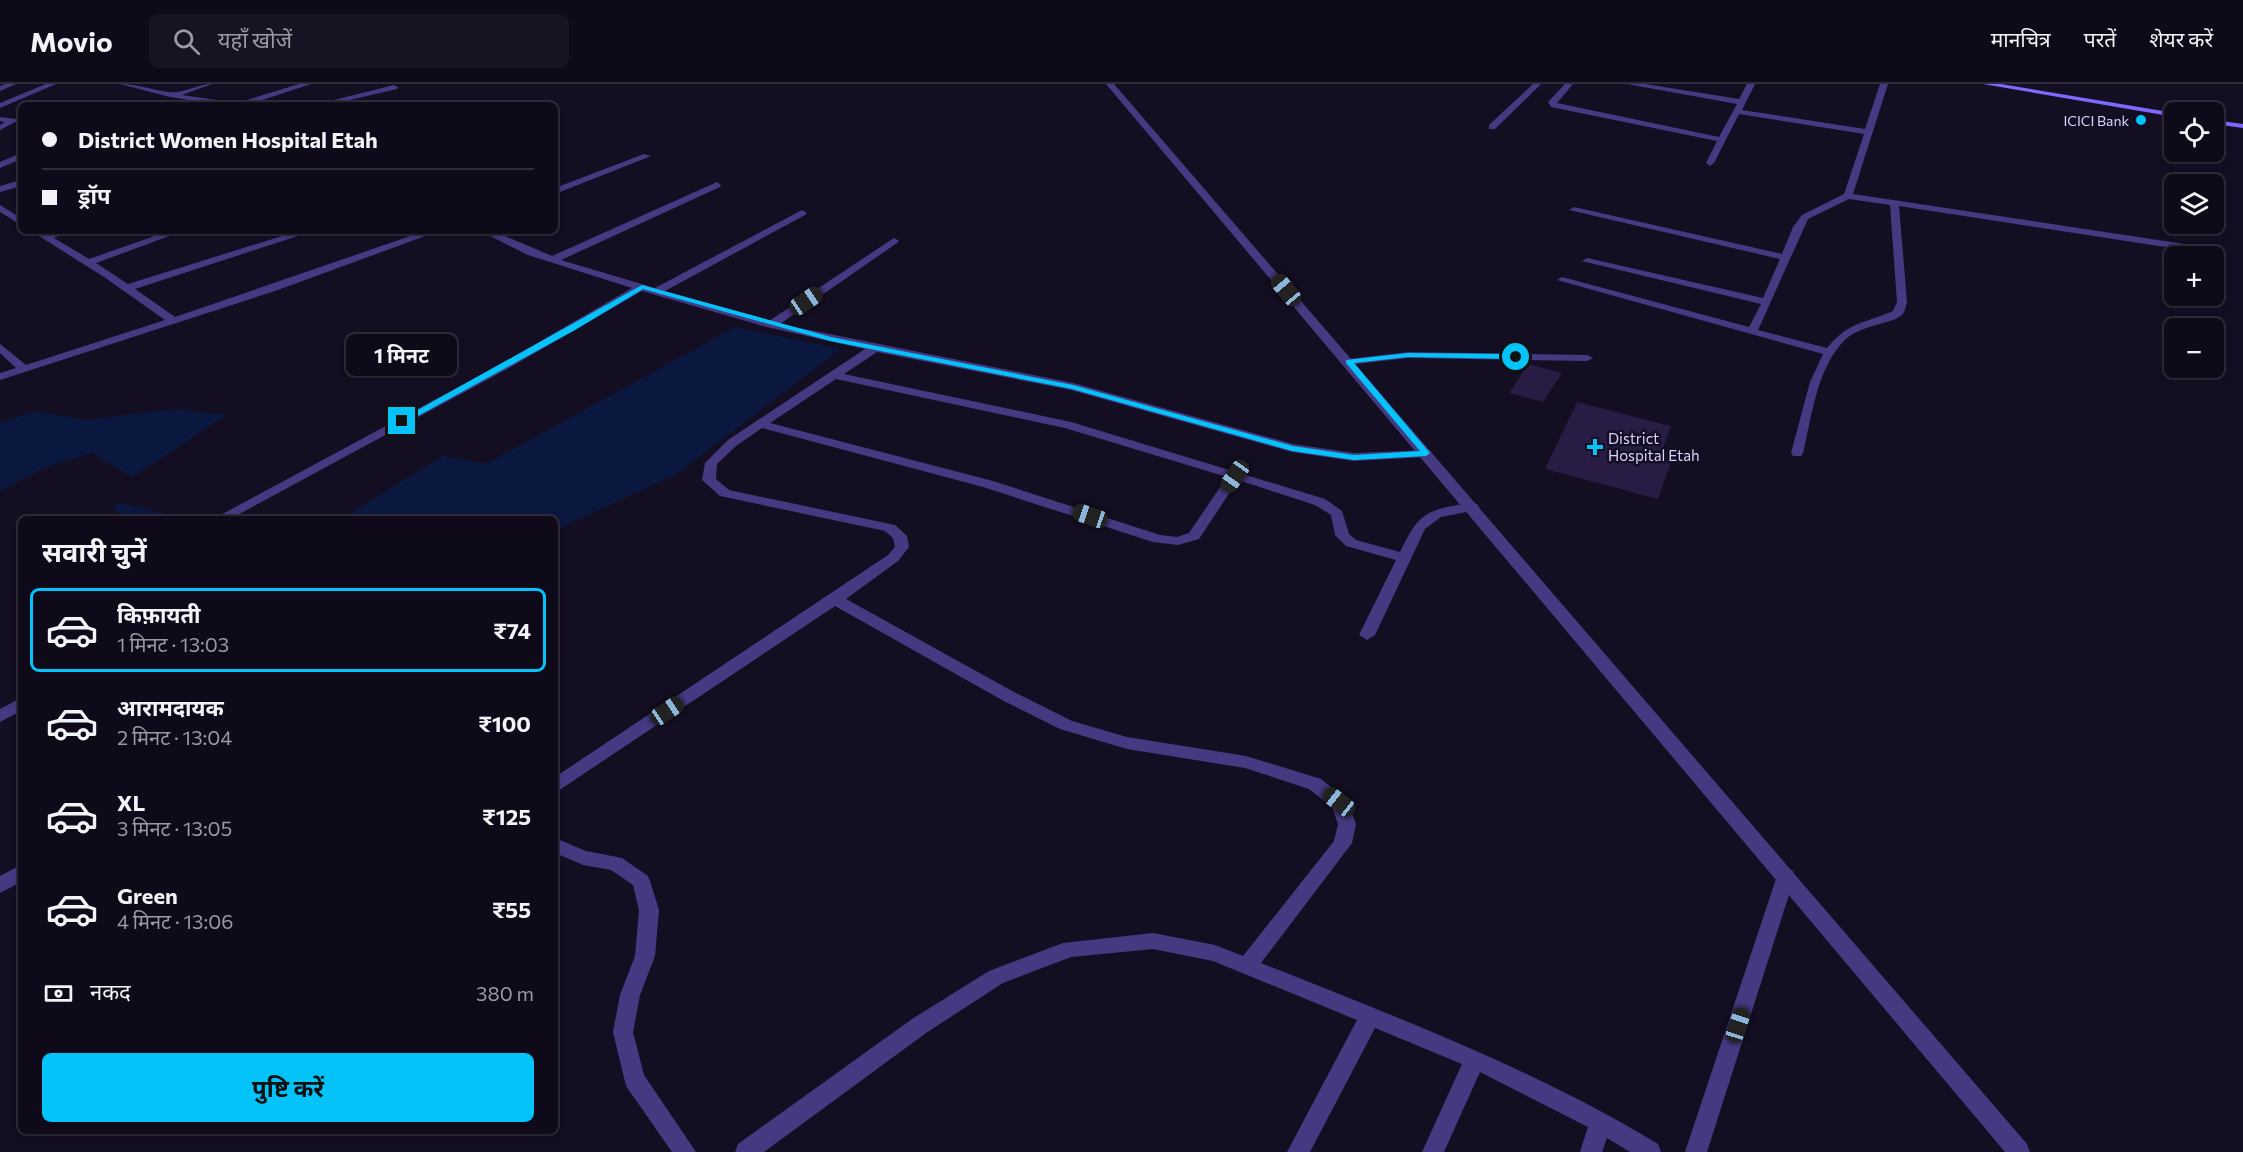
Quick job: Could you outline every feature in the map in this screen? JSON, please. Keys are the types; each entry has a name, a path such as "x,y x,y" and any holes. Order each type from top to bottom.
{"main road":[{"path":"1987,84 2164,113"},
{"path":"2224,123 2243,126"}],"street":[{"path":"0,89 12,84"},
{"path":"0,106 52,84"},
{"path":"124,84 170,95 218,102"},
{"path":"170,95 208,84"},
{"path":"247,102 307,84"},
{"path":"1110,84 2019,1152"},
{"path":"1492,127 1537,84"},
{"path":"1569,84 1552,102 1554,105 1723,140"},
{"path":"1631,84 1741,102"},
{"path":"1710,163 1751,84"},
{"path":"1848,196 1884,84"},
{"path":"331,102 394,87"},
{"path":"171,102 185,97"},
{"path":"1736,111 1869,132"},
{"path":"0,119 12,122 0,128"},
{"path":"558,190 647,156"},
{"path":"0,165 18,157"},
{"path":"0,189 18,184"},
{"path":"552,260 717,185"},
{"path":"1752,331 1767,302 1798,226 1805,217 1848,196 2178,246"},
{"path":"1797,453 1815,382 1828,352 1855,327 1898,313 1902,302 1894,203"},
{"path":"0,208 18,220"},
{"path":"1574,210 1784,257"},
{"path":"657,291 802,213"},
{"path":"42,234 89,262 174,321"},
{"path":"47,237 56,234"},
{"path":"89,262 169,234"},
{"path":"127,288 298,234"},
{"path":"0,377 174,321 425,234"},
{"path":"491,234 552,260 771,325 1073,387 1292,448 1354,457 1426,453"},
{"path":"771,325 894,241"},
{"path":"1587,261 1767,302"},
{"path":"1562,280 1828,352"},
{"path":"226,516 534,350 642,287"},
{"path":"0,346 24,369"},
{"path":"558,784 835,599 893,558 902,548 900,536 890,528 725,493 709,480 711,463 732,443 876,347"},
{"path":"1348,362 1408,355 1587,358"},
{"path":"833,375 1067,425 1320,502 1335,510 1341,522 1342,535 1351,543 1404,558"},
{"path":"760,424 988,484 1158,539 1178,541 1194,536 1235,476"},
{"path":"1367,635 1426,518 1441,512 1472,507"},
{"path":"835,599 1008,696 1066,725 1127,743 1246,762 1315,784 1339,802 1347,824 1342,843 1247,966"},
{"path":"0,716 18,706"},
{"path":"558,846 583,858 615,863 641,880 649,910 645,956 630,995 623,1032 634,1079 685,1152"},
{"path":"0,885 18,875"},
{"path":"1696,1152 1786,876"},
{"path":"746,1152 919,1026 996,977 1070,949 1154,941 1215,953 1475,1059 1601,1122 1650,1152"},
{"path":"1298,1152 1370,1016"},
{"path":"1433,1152 1475,1059"},
{"path":"1591,1152 1601,1122"}],"water":[{"path":"735,327 841,349 675,475 558,529 558,516 346,516 443,456 486,464"},
{"path":"173,409 227,415 132,477 92,453 46,467 0,491 0,423 35,411 86,420"}],"building":[{"path":"1528,364 1562,373 1543,402 1509,393"},
{"path":"1577,402 1671,426 1660,457 1672,459 1658,499 1545,469"}],"waterway":[{"path":"120,508 153,516"}],"place":[{"name":"ICICI Bank","path":"2141,120"},
{"name":"District Hospital Etah","path":"1595,447"}],"route":[{"path":"402,421 572,329 642,287 700,302 771,325 830,339 1073,387 1292,448 1354,457 1426,453 1348,362 1408,355 1516,357"}]}
